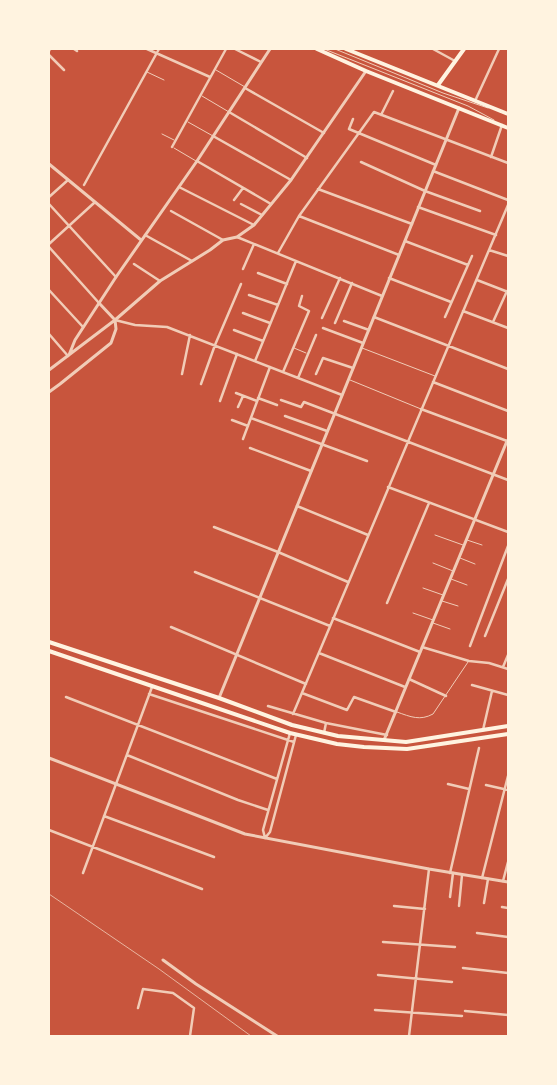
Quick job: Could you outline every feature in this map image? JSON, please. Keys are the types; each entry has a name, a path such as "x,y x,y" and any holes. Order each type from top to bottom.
{"main road":[{"path":"317,49 366,71 508,128"},
{"path":"346,49 507,113"},
{"path":"438,85 464,49"},
{"path":"49,642 219,698 292,725 324,733 406,742 508,726"},
{"path":"49,651 296,735 337,744 407,749 508,734"},
{"path":"480,738 477,735 481,730"},
{"path":"464,733 466,736 464,740"}],"street":[{"path":"74,49 77,52"},
{"path":"147,49 210,78"},
{"path":"84,185 159,49"},
{"path":"172,147 225,50 220,49"},
{"path":"235,49 261,62"},
{"path":"68,356 75,340 116,277 197,161 270,49"},
{"path":"433,49 455,61"},
{"path":"475,100 499,49"},
{"path":"49,54 64,70"},
{"path":"49,370 115,320 160,280 223,240 237,237 254,225 307,158 366,71"},
{"path":"245,88 324,134"},
{"path":"381,115 393,91"},
{"path":"219,698 459,108"},
{"path":"229,112 307,158"},
{"path":"278,253 299,216 374,112 508,163"},
{"path":"353,119 349,128 358,133 436,165"},
{"path":"491,156 500,124"},
{"path":"213,136 291,180"},
{"path":"197,161 271,205"},
{"path":"361,162 425,191 480,212"},
{"path":"49,165 141,240"},
{"path":"433,171 508,200"},
{"path":"49,197 68,180"},
{"path":"178,187 254,225"},
{"path":"234,200 243,188"},
{"path":"318,189 412,224"},
{"path":"94,203 49,245 115,320 135,325 167,327 342,395"},
{"path":"49,204 116,277"},
{"path":"242,204 262,215"},
{"path":"293,714 508,206"},
{"path":"418,207 496,235"},
{"path":"171,212 223,240"},
{"path":"299,216 399,255"},
{"path":"145,234 192,261"},
{"path":"237,237 382,296"},
{"path":"405,241 468,265"},
{"path":"243,268 254,244"},
{"path":"490,250 508,256"},
{"path":"445,317 472,256"},
{"path":"254,361 296,261"},
{"path":"134,264 160,280"},
{"path":"258,273 287,284"},
{"path":"322,318 340,278"},
{"path":"390,278 451,302"},
{"path":"477,280 508,292 493,322"},
{"path":"335,323 352,283"},
{"path":"200,384 241,284"},
{"path":"49,290 84,327"},
{"path":"250,295 278,305"},
{"path":"283,372 309,311 299,306 302,296"},
{"path":"463,311 508,328"},
{"path":"243,312 270,323"},
{"path":"374,318 508,370"},
{"path":"49,392 111,342 116,329 115,320"},
{"path":"344,321 368,330"},
{"path":"323,328 363,343"},
{"path":"234,330 263,340"},
{"path":"49,334 68,356"},
{"path":"182,374 190,335"},
{"path":"298,378 316,335"},
{"path":"220,401 237,354"},
{"path":"316,374 322,358 353,368"},
{"path":"243,439 270,367"},
{"path":"433,382 508,411"},
{"path":"236,393 277,406"},
{"path":"238,407 243,396"},
{"path":"281,400 301,407 304,402 508,480"},
{"path":"384,741 508,441 421,409"},
{"path":"285,416 328,431"},
{"path":"251,418 367,461"},
{"path":"232,420 248,426"},
{"path":"250,448 311,471"},
{"path":"388,487 508,532"},
{"path":"387,603 430,503"},
{"path":"297,506 368,534"},
{"path":"214,527 348,582"},
{"path":"470,646 508,546"},
{"path":"195,572 330,626"},
{"path":"485,636 508,579"},
{"path":"333,618 420,652"},
{"path":"171,627 306,684"},
{"path":"422,648 508,669"},
{"path":"318,653 406,688"},
{"path":"503,667 508,655"},
{"path":"409,679 446,696"},
{"path":"83,873 153,685"},
{"path":"472,686 508,695"},
{"path":"481,730 492,691"},
{"path":"302,693 347,710 354,697 396,712"},
{"path":"150,694 294,742"},
{"path":"66,698 277,780"},
{"path":"268,706 326,723 387,735"},
{"path":"324,733 326,723"},
{"path":"265,838 263,830 290,733"},
{"path":"265,838 270,832 296,735"},
{"path":"450,897 452,873 479,748"},
{"path":"127,756 268,810"},
{"path":"49,758 245,834 508,882"},
{"path":"482,878 507,790 508,776"},
{"path":"448,784 469,789"},
{"path":"486,785 507,790"},
{"path":"104,816 214,857"},
{"path":"49,830 202,889"},
{"path":"503,881 508,862"},
{"path":"409,1036 430,869"},
{"path":"459,906 462,875"},
{"path":"484,903 488,879"},
{"path":"394,906 425,909"},
{"path":"502,907 508,908"},
{"path":"476,933 508,937"},
{"path":"383,942 455,947"},
{"path":"163,960 196,984 277,1036"},
{"path":"463,968 508,973"},
{"path":"378,975 452,982"},
{"path":"138,1008 143,989 173,993 194,1008 192,1036"},
{"path":"376,1010 462,1016"},
{"path":"465,1011 508,1015"}],"lane":[{"path":"324,49 468,106 500,124"},
{"path":"335,49 443,93 507,113"},
{"path":"214,69 245,88"},
{"path":"146,72 164,80"},
{"path":"200,95 229,112"},
{"path":"186,121 213,136"},
{"path":"162,134 175,141"},
{"path":"172,147 197,161"},
{"path":"361,347 435,376"},
{"path":"293,348 308,354"},
{"path":"348,380 421,409"},
{"path":"435,535 464,546"},
{"path":"466,540 482,545"},
{"path":"459,558 476,564"},
{"path":"433,562 454,571"},
{"path":"450,579 467,585"},
{"path":"422,588 444,596"},
{"path":"441,601 458,606"},
{"path":"413,613 450,630"},
{"path":"396,712 416,719 425,718 433,714 469,661"}],"tram line":[{"path":"49,894 159,969 251,1036"}]}
